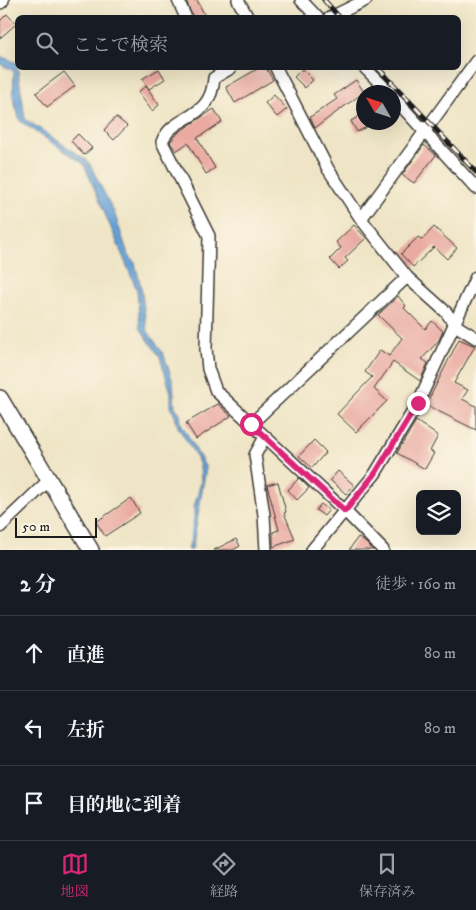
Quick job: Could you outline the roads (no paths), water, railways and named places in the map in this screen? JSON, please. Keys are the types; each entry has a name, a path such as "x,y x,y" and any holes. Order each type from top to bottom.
{"street":[{"path":"178,0 185,15"},
{"path":"238,0 246,15"},
{"path":"301,0 315,15"},
{"path":"335,15 366,0"},
{"path":"361,218 476,61"},
{"path":"277,70 328,169 361,218 407,276 446,312 455,325 476,338"},
{"path":"367,70 382,85"},
{"path":"212,73 210,99 199,111 165,134 162,142 209,236 206,349 208,369 216,391 345,511 383,550"},
{"path":"401,105 476,188"},
{"path":"251,424 407,276"},
{"path":"312,550 375,474 418,403 476,277"},
{"path":"0,398 91,550"},
{"path":"265,436 255,455 264,515 266,550"},
{"path":"0,527 49,480"}],"water":[{"path":"0,56 15,62 15,70 18,70 25,119 88,161 114,212 128,254 135,263 141,287 147,330 164,355 173,382 175,407 180,413 181,423 206,468 192,550 188,550 194,527 194,507 201,482 200,467 197,458 178,427 171,408 171,393 160,357 140,328 137,290 84,164 20,121 13,97 14,71 0,64"}],"waterway":[{"path":"192,536 195,517"}],"railway":[{"path":"324,0 337,15"},
{"path":"380,70 476,172"}]}
